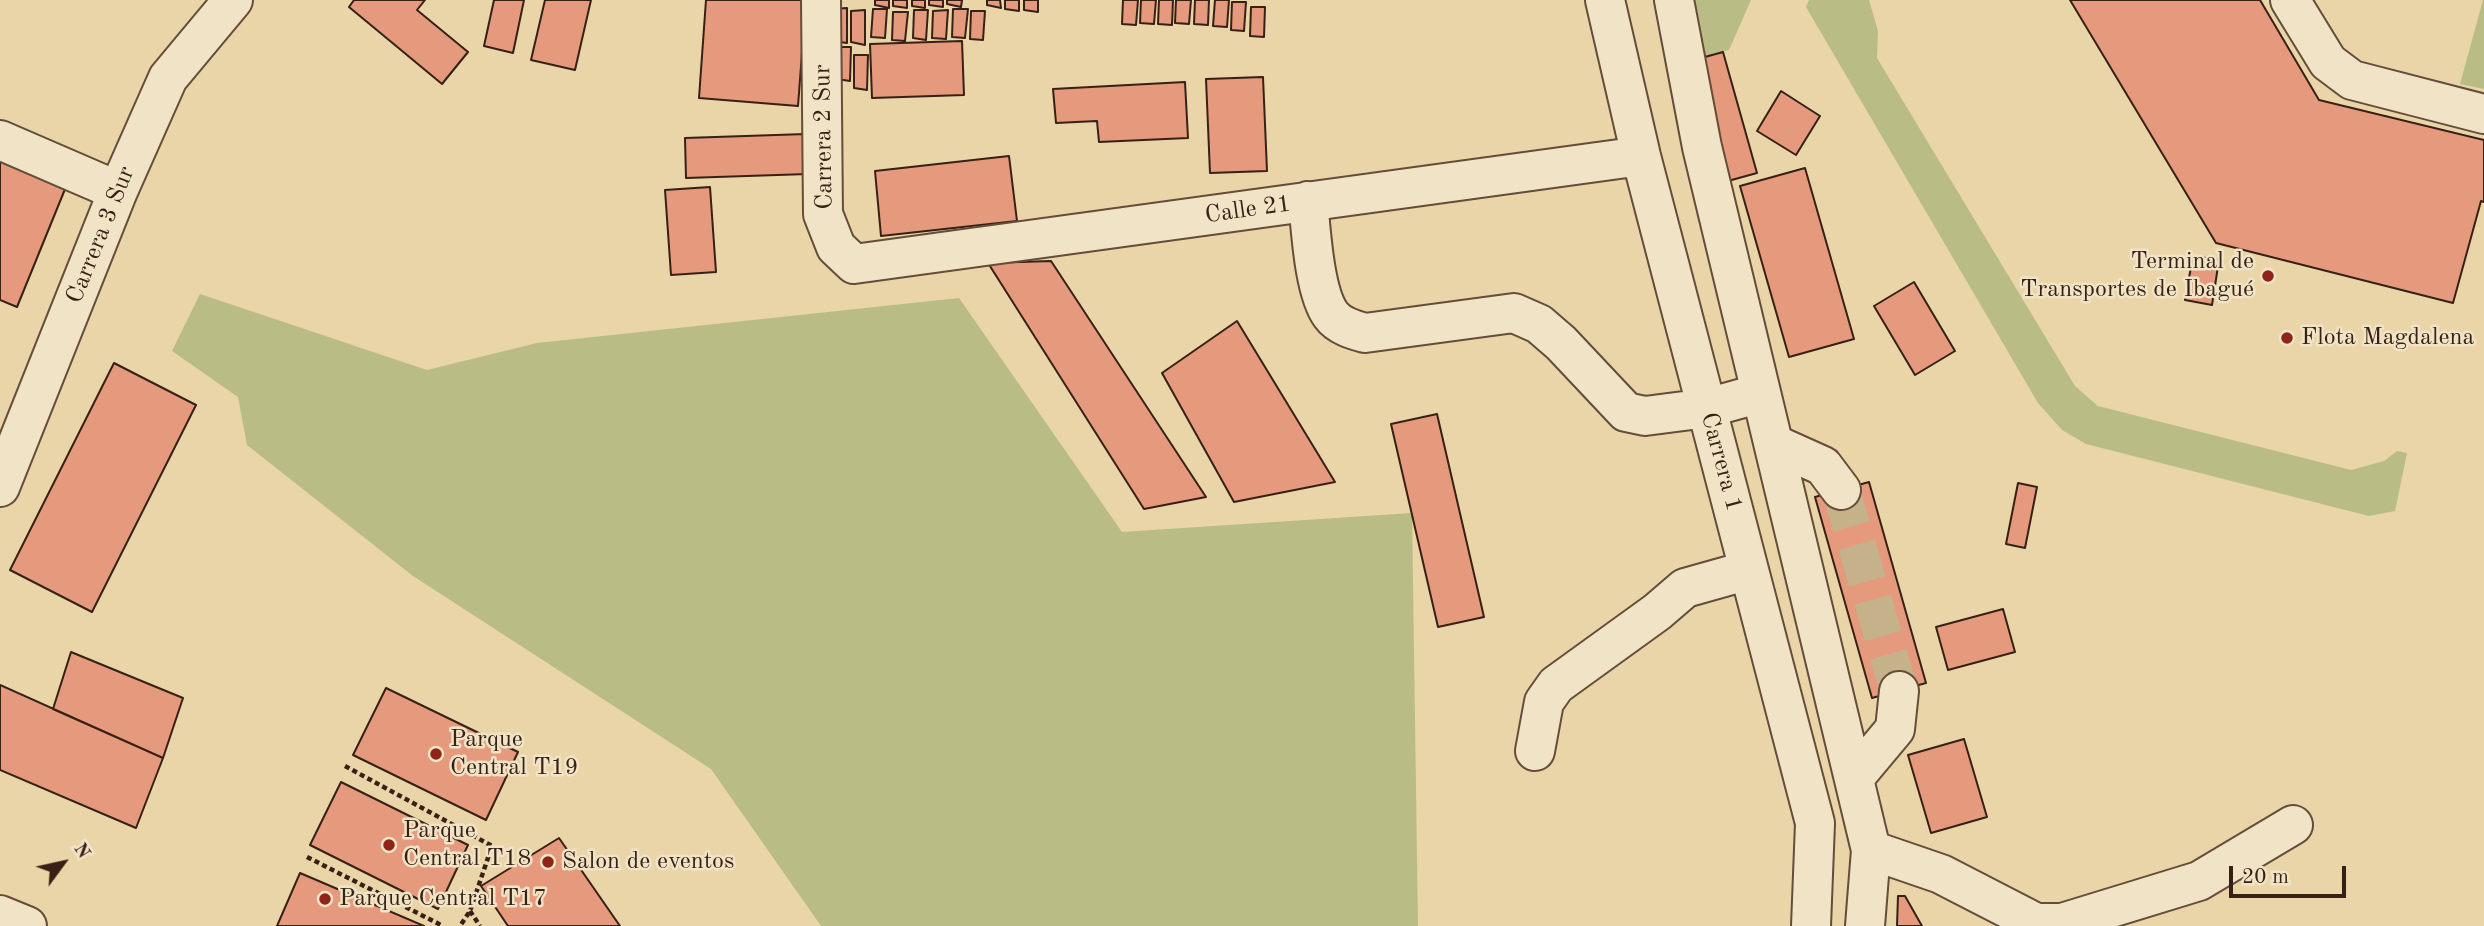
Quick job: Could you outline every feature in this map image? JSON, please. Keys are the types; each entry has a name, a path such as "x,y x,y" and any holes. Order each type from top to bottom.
{"street":[{"name":"Carrera 3 Sur","path":"0,487 118,191 168,78 233,0"},
{"name":"Carrera 2 Sur","path":"821,0 823,214 836,247 854,264"},
{"name":"Carrera 1","path":"1605,0 1641,156 1815,823 1811,926"},
{"path":"1674,0 1702,147 1871,850 1866,926"},
{"path":"2290,0 2328,62 2352,80 2484,114"},
{"path":"0,140 118,191"},
{"name":"Calle 21","path":"854,264 1641,156"},
{"path":"1308,201 1321,292 1332,316 1347,328 1365,333 1514,313 1539,324 1561,343 1626,412 1645,416 1707,408 1761,393"},
{"path":"1774,444 1823,466 1841,490"},
{"path":"1535,751 1544,702 1556,685 1657,612 1685,588 1749,570"},
{"path":"1854,778 1895,729 1899,691"},
{"path":"1871,850 1941,874 2036,923 2062,923 2199,881 2293,825"},
{"path":"0,915 27,926"}],"path":[{"path":"345,766 492,846 470,911 460,926"},
{"path":"307,857 443,926"},
{"path":"470,911 480,926"}],"green space":[{"path":"1680,0 1751,0 1729,50 1694,60"},
{"path":"1809,0 1869,0 1878,31 1877,58 2075,386 2098,406 2351,470 2384,461 2397,451 2407,453 2395,511 2369,516 2086,444 2062,430 2038,403 1806,7"},
{"path":"2484,0 2484,89 2460,84"},
{"path":"200,294 427,370 537,343 959,298 1122,532 1412,513 1418,926 821,926 711,769 413,576 247,445 238,397 172,351"}],"building":[{"path":"354,0 425,0 417,10 468,52 442,84 349,7"},
{"path":"494,0 524,0 513,53 484,46"},
{"path":"545,0 591,0 575,70 531,60"},
{"path":"706,0 806,0 798,106 699,98"},
{"path":"875,0 889,0 889,8 875,5"},
{"path":"893,0 907,0 907,8 893,6"},
{"path":"912,0 925,0 925,8 912,6"},
{"path":"929,0 943,0 943,7 929,5"},
{"path":"947,0 962,0 961,7 947,4"},
{"path":"987,0 1000,0 1001,8 987,5"},
{"path":"1005,0 1019,0 1019,11 1005,9"},
{"path":"1024,0 1038,0 1038,12 1024,10"},
{"path":"1123,0 1138,0 1136,25 1122,24"},
{"path":"1141,0 1156,0 1154,24 1140,23"},
{"path":"1159,0 1173,0 1172,25 1158,24"},
{"path":"1176,0 1191,0 1189,24 1175,23"},
{"path":"1195,0 1209,0 1208,25 1194,24"},
{"path":"1215,0 1229,0 1227,27 1213,26"},
{"path":"2070,0 2260,0 2319,100 2484,140 2484,202 2481,201 2453,303 2216,243"},
{"path":"1232,2 1246,2 1244,31 1231,30"},
{"path":"1251,7 1265,7 1264,37 1250,36"},
{"path":"847,8 847,43 833,41 832,9"},
{"path":"873,9 887,9 885,38 871,37"},
{"path":"953,9 968,9 965,38 952,37"},
{"path":"865,10 865,45 851,42 851,11"},
{"path":"914,10 928,10 926,40 913,38"},
{"path":"948,10 946,39 932,38 933,11"},
{"path":"971,11 985,11 983,40 970,39"},
{"path":"893,12 908,12 905,41 892,40"},
{"path":"962,41 964,95 872,98 870,44"},
{"path":"837,47 851,47 850,81 837,79"},
{"path":"1723,52 1757,173 1728,181 1694,60"},
{"path":"854,55 868,55 867,90 854,88"},
{"path":"1263,77 1267,171 1210,173 1206,79"},
{"path":"1185,82 1188,138 1099,142 1097,121 1056,123 1053,89"},
{"path":"1781,91 1820,116 1796,155 1757,131"},
{"path":"806,134 808,174 686,178 685,138"},
{"path":"0,142 72,172 17,307 0,300"},
{"path":"1009,156 1017,221 881,236 875,171"},
{"path":"1805,168 1854,339 1789,357 1740,186"},
{"path":"710,187 716,272 671,275 665,190"},
{"path":"2193,256 2219,260 2212,305 2185,300"},
{"path":"1051,261 1206,497 1144,509 988,263"},
{"path":"1914,282 1955,351 1915,375 1874,306"},
{"path":"1237,321 1335,482 1234,502 1162,373"},
{"path":"114,363 196,405 92,612 10,570"},
{"path":"1437,414 1484,617 1438,627 1391,424"},
{"path":"1869,482 1926,683 1872,698 1815,497"},
{"path":"2018,483 2037,487 2025,548 2006,544"},
{"path":"2003,609 2015,652 1948,670 1936,627"},
{"path":"71,652 183,698 163,758 53,709"},
{"path":"0,685 163,758 136,828 0,770"},
{"name":"Parque Central T19","path":"386,688 518,752 486,820 353,755"},
{"path":"1964,739 1987,817 1931,833 1908,755"},
{"name":"Parque Central T18","path":"341,782 468,845 438,909 310,845"},
{"name":"Salon de eventos","path":"559,838 620,926 508,926 481,886"},
{"name":"Parque Central T17","path":"300,873 424,926 277,926"},
{"path":"1898,896 1905,896 1922,926 1897,926"}],"tunnel":[{"path":"1841,490 1899,691"}],"place":[{"name":"Terminal de Transportes de Ibagué","path":"2268,276"},
{"name":"Flota Magdalena","path":"2287,338"},
{"name":"Parque Central T19","path":"436,754"},
{"name":"Parque Central T18","path":"389,845"},
{"name":"Salon de eventos","path":"548,862"},
{"name":"Parque Central T17","path":"325,899"}]}
